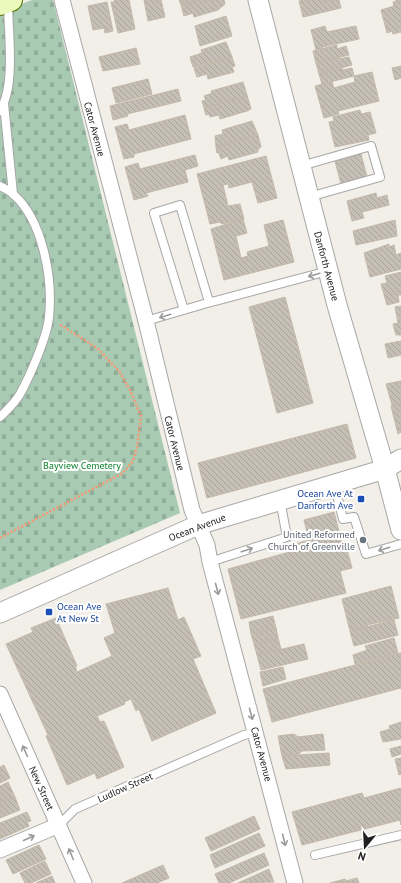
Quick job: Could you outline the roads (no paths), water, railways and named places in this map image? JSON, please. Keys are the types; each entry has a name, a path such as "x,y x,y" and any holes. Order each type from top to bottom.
{"street":[{"name":"Cator Avenue","path":"62,0 146,322 192,510 207,545 210,562 295,883"},
{"name":"Danforth Avenue","path":"258,0 328,271 393,464 401,530"},
{"name":"Ocean Avenue","path":"0,613 198,525 334,484 393,464"},
{"name":"New Street","path":"0,694 84,883"},
{"name":"Ludlow Street","path":"0,850 59,825"}],"lane":[{"path":"6,2 11,61 2,108 13,194"},
{"path":"301,166 371,146 380,177 309,197"},
{"path":"0,186 13,194 31,218 44,249 49,282 49,318 34,367 19,396 0,417"},
{"path":"184,310 154,213 180,205 209,302"},
{"path":"146,322 209,302 328,271"},
{"path":"334,484 343,519 354,517 366,554 401,544"},
{"path":"210,562 287,537 280,500"},
{"name":"Ludlow Street","path":"59,825 75,809 244,735 256,732"},
{"path":"315,856 401,835"}],"place":[{"name":"Ocean Ave At Danforth Ave","path":"361,499"},
{"name":"United Reformed Church of Greenville","path":"363,540"},
{"name":"Ocean Ave At New St","path":"49,612"}],"park label":[{"name":"Bayview Cemetery","path":"82,465"}]}
